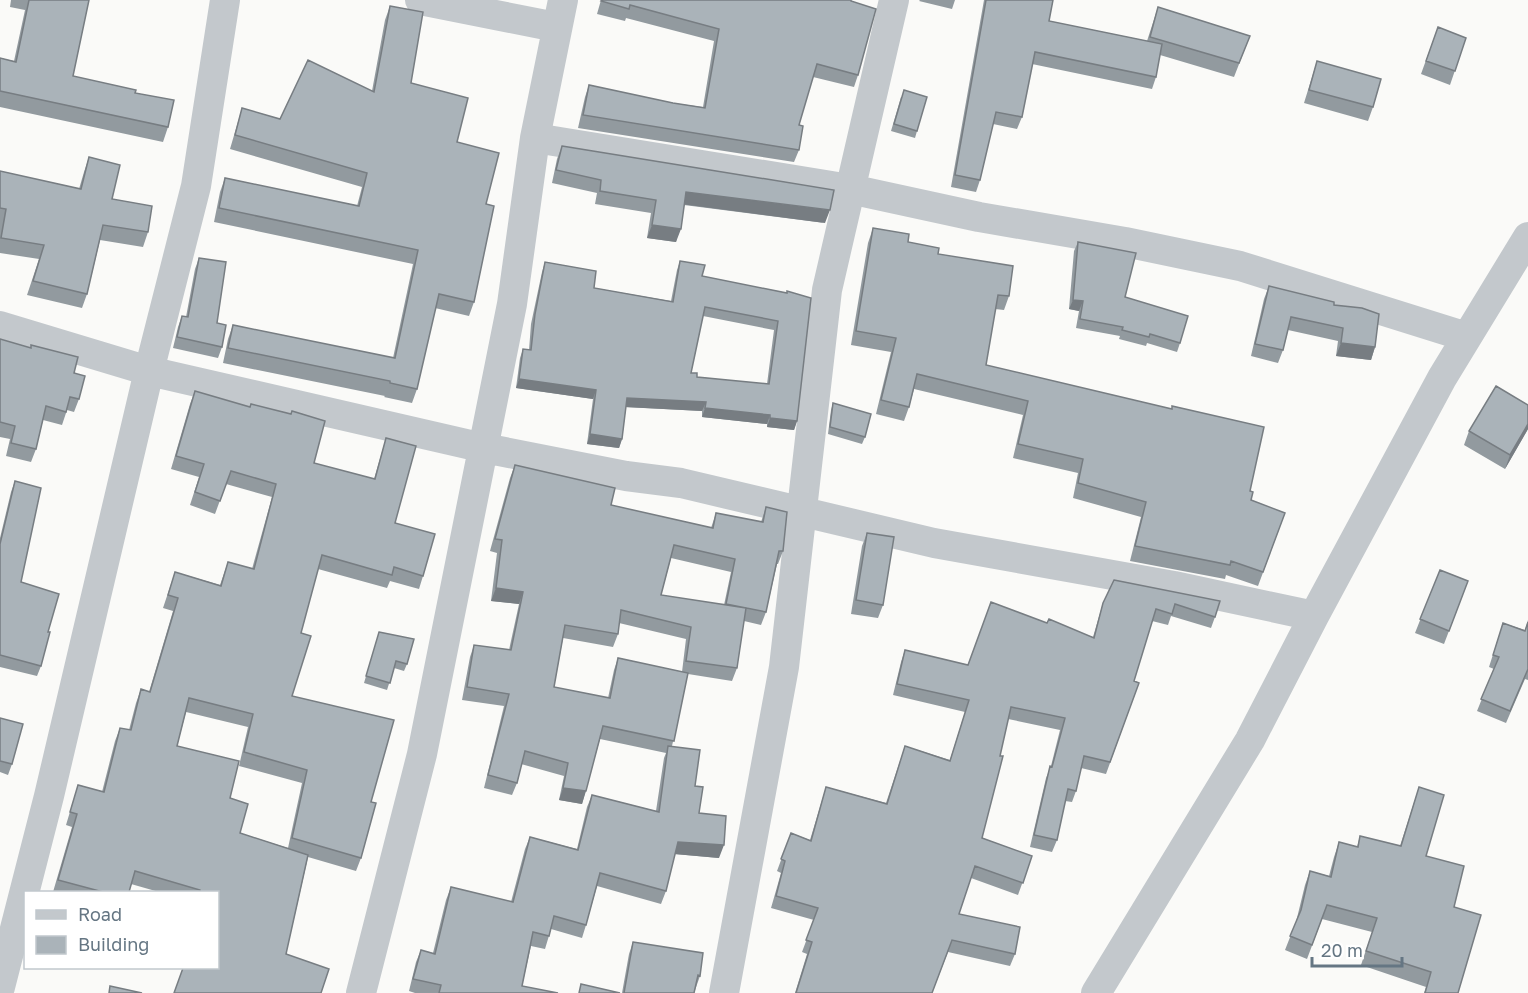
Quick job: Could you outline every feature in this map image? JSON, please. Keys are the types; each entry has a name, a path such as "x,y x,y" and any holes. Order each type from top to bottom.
{"street":[{"path":"25,891 148,371 196,186 225,0"},
{"path":"361,993 422,754 512,304 535,138 560,14 420,0"},
{"path":"724,993 784,667 827,290 894,0"},
{"path":"535,138 850,189 979,217 1125,242 1240,266 1467,337"},
{"path":"1096,993 1250,741 1314,616 1442,378 1528,237"},
{"path":"0,326 148,371 484,448 626,476 681,483 934,543 1174,586 1314,616"},
{"path":"0,987 24,893"}],"building":[{"path":"29,0 89,0 73,76 136,90 135,93 174,100 168,127 0,91 0,58 16,62"},
{"path":"602,0 851,0 876,9 858,75 817,64 799,125 803,126 799,150 583,115 589,85 705,108 719,29 630,5 629,9"},
{"path":"986,0 1053,0 1049,21 1162,44 1156,77 1035,52 1022,117 996,112 980,180 955,175"},
{"path":"390,6 423,12 411,83 468,98 457,142 499,153 486,204 494,206 474,302 439,294 417,389 390,383 390,381 228,348 233,325 395,358 418,250 219,208 225,178 359,206 367,173 235,135 242,108 280,119 308,60 374,92"},
{"path":"1158,7 1250,36 1239,63 1150,37"},
{"path":"1438,27 1466,38 1455,71 1426,61"},
{"path":"1317,61 1381,79 1373,107 1309,90"},
{"path":"904,90 927,97 917,131 894,124"},
{"path":"562,146 834,190 830,210 686,192 681,229 652,225 656,200 600,191 601,180 556,170"},
{"path":"89,157 120,165 112,199 152,206 148,232 103,225 87,294 33,281 44,245 1,238 6,209 0,208 0,171 81,189"},
{"path":"873,228 909,234 908,242 939,248 938,254 1013,266 1009,296 998,295 986,365 1172,409 1172,406 1264,427 1250,491 1253,492 1251,500 1285,513 1263,572 1231,561 1230,565 1135,546 1146,502 1078,483 1083,459 1018,444 1028,401 917,374 909,407 881,400 896,338 856,331"},
{"path":"1078,242 1136,253 1125,297 1188,316 1180,343 1150,334 1149,337 1122,330 1123,327 1080,319 1083,301 1073,300"},
{"path":"199,258 226,262 217,323 226,325 222,347 177,337 182,316 188,317"},
{"path":"680,261 705,265 702,276 787,293 787,291 811,298 797,421 770,418 770,415 705,408 706,402 627,398 622,439 590,434 596,390 519,379 523,349 531,350 545,262 596,271 594,288 673,302","holes":["705,307 778,321 769,384 697,377 697,373 691,373"]},
{"path":"1269,286 1334,302 1334,305 1362,308 1379,314 1375,347 1341,343 1343,328 1291,317 1283,350 1255,344"},
{"path":"0,339 78,357 74,373 85,376 79,399 70,397 66,412 46,406 36,449 11,443 15,426 0,422"},
{"path":"1496,386 1528,405 1528,424 1510,455 1469,431"},
{"path":"195,391 250,407 251,404 291,414 292,411 325,421 314,463 375,479 386,438 416,446 395,523 435,534 423,576 394,567 392,575 322,555 301,633 311,636 292,696 394,720 371,802 376,803 361,858 292,838 307,770 244,752 253,714 189,698 177,746 239,761 230,798 248,804 240,833 308,855 286,954 329,969 321,993 174,993 183,969 219,969 219,891 200,891 135,871 129,891 99,891 58,880 77,814 70,812 78,785 104,792 120,728 131,730 141,689 150,692 178,598 168,595 175,572 221,586 228,562 254,569 276,484 231,471 220,501 195,492 204,464 176,456"},
{"path":"833,403 871,414 865,437 830,427"},
{"path":"515,465 615,488 611,505 713,528 716,513 763,522 766,507 787,512 783,551 779,551 766,612 746,608 737,668 686,661 691,627 621,610 618,634 565,625 554,687 610,698 618,658 688,673 674,741 603,726 586,791 563,788 568,763 525,751 517,783 488,775 509,694 467,687 474,645 511,650 523,592 496,588 502,540 495,539","holes":["674,545 735,559 726,604 746,608 661,595"]},
{"path":"15,481 41,488 21,582 59,594 41,666 0,655 0,544"},
{"path":"867,533 894,537 883,605 856,600"},
{"path":"1440,570 1468,581 1449,631 1420,619"},
{"path":"1114,580 1220,601 1215,617 1175,604 1172,614 1156,609 1134,681 1139,683 1110,762 1084,756 1076,791 1068,789 1057,840 1034,835 1050,766 1052,767 1065,718 1011,707 1000,756 1003,756 982,838 1032,856 1023,883 975,866 959,914 1020,927 1015,954 952,940 932,993 796,993 812,942 806,940 818,908 776,896 785,861 781,859 791,833 811,841 826,787 887,804 905,746 950,761 969,700 897,684 905,650 968,665 991,602 1047,623 1049,619 1094,638 1103,603"},
{"path":"1528,622 1528,669 1510,711 1481,699 1499,657 1493,655 1503,623 1525,631"},
{"path":"379,632 414,639 407,664 396,661 390,683 366,676"},
{"path":"0,718 23,724 12,764 0,761"},
{"path":"668,746 700,750 695,786 703,787 699,813 726,816 724,845 678,842 666,891 600,873 586,925 554,916 549,936 533,932 522,986 558,993 439,993 441,985 413,979 421,950 435,954 451,887 513,902 530,837 578,850 592,795 659,812"},
{"path":"1419,787 1444,795 1426,856 1464,866 1454,907 1481,915 1458,993 1425,993 1431,972 1366,951 1377,918 1327,905 1312,945 1290,936 1301,910 1310,871 1331,877 1339,842 1358,847 1360,836 1401,846"},
{"path":"633,942 703,953 700,976 698,975 694,993 624,993"},
{"path":"581,984 620,993 579,993"},
{"path":"110,986 142,993 109,993"}]}
